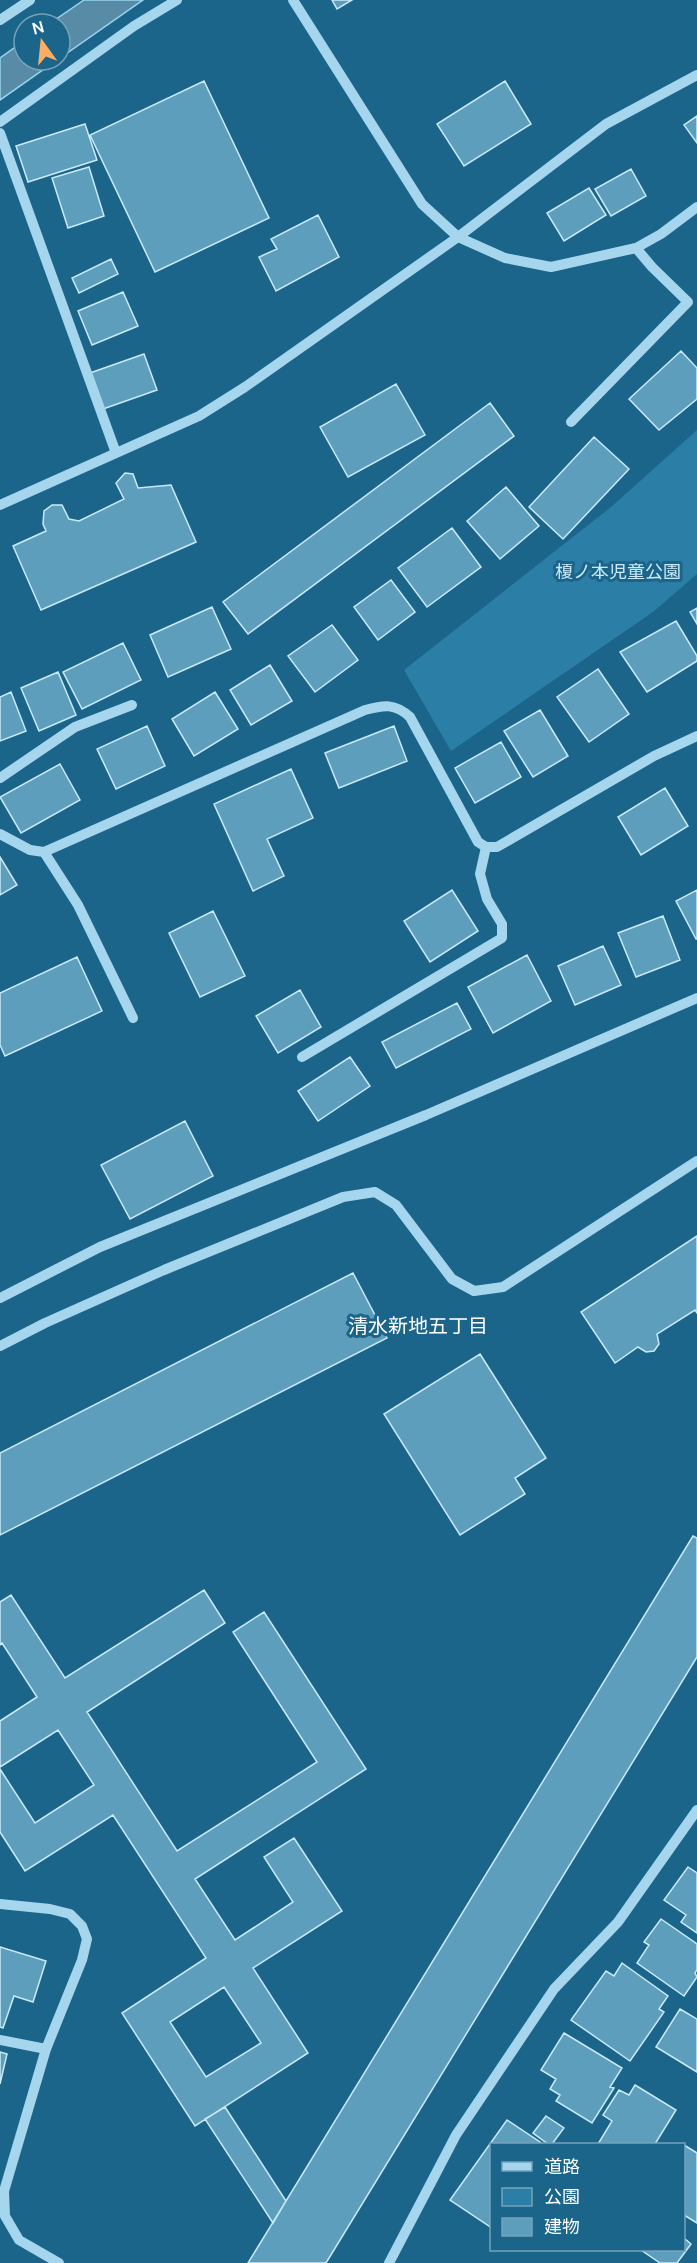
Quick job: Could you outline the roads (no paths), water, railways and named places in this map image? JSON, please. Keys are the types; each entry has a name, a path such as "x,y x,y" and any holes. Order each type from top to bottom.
{"street":[{"path":"0,20 30,0"},
{"path":"0,122 134,26 177,0"},
{"path":"293,0 422,204 458,237 505,258 551,267 636,248 661,234 697,207"},
{"path":"0,505 199,416 245,387 458,237 606,124 697,75"},
{"path":"0,133 116,453"},
{"path":"571,422 688,302 636,248"},
{"path":"0,778 75,727 132,705"},
{"path":"0,834 30,850 44,852 365,710 386,705 400,708 410,717 478,842 486,847 497,847 654,756 697,736"},
{"path":"302,1057 502,938 502,924 487,899 480,874 486,847"},
{"path":"44,852 78,906 133,1018"},
{"path":"0,1298 100,1247 426,1115 697,998"},
{"path":"0,1346 45,1323 196,1257 343,1197 375,1192 396,1205 452,1279 474,1291 503,1287 697,1161"},
{"path":"389,2263 456,2135 554,1989 618,1922 697,1810"},
{"path":"0,1904 50,1909 70,1914 82,1926 87,1939 82,1960 46,2049 4,2191 5,2216 19,2240 59,2263"},
{"path":"0,2040 46,2049"}],"district":[{"name":"清水新地五丁目","path":"418,1325"}],"park label":[{"name":"榎ノ本児童公園","path":"618,571"}]}
